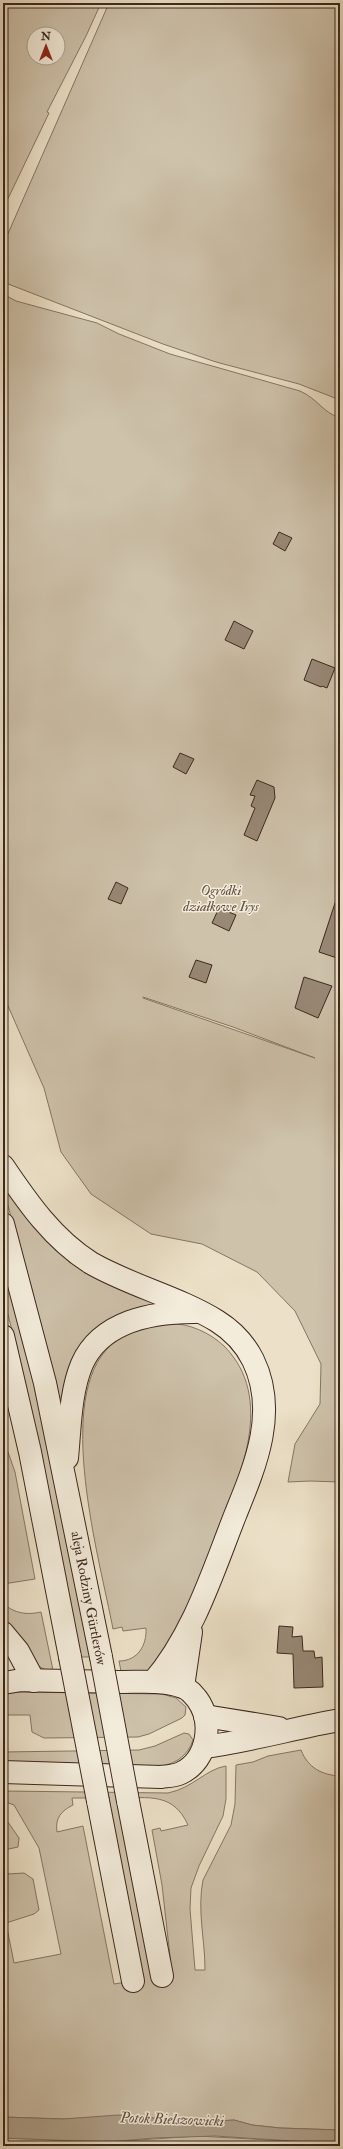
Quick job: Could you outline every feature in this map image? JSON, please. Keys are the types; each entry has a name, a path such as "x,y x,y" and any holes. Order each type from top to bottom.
{"main road":[{"path":"3,1166 27,1202 56,1236 90,1262 117,1276 218,1321 235,1335 248,1349 260,1375 265,1400 264,1424 258,1455 192,1623 168,1663 153,1682"},
{"name":"aleja Rodziny Gürtlerów","path":"3,1224 36,1346 65,1477 102,1657 162,1976"},
{"path":"65,1477 76,1383 82,1364 94,1344 116,1327 140,1319 177,1312 199,1312"},
{"path":"3,1336 30,1452 133,1982"},
{"path":"3,1402 30,1452"},
{"path":"183,1687 192,1623"},
{"path":"3,1633 18,1651 34,1680"},
{"path":"3,1772 170,1776 182,1773 198,1760 204,1748 205,1716 197,1699 183,1687 153,1682 4,1678"},
{"path":"205,1716 288,1729"},
{"path":"204,1748 270,1735 288,1729 340,1720"}],"green space":[{"path":"3,3 101,3 86,36 47,112 49,113 3,209"},
{"path":"109,3 340,3 340,400 299,384 216,362 163,344 3,282 3,245"},
{"name":"Ogródki działkowe Irys","path":"3,294 16,301 97,323 119,334 170,354 300,391 340,418 340,1482 288,1482 295,1444 320,1404 321,1364 295,1311 257,1272 202,1244 151,1234 91,1194 61,1152 44,1088 8,1006 3,989","holes":["143,997 233,1027 315,1058"]},
{"path":"6,1189 157,1303 128,1311 60,1407 31,1286 4,1192"},
{"path":"3,1255 29,1355 40,1405 90,1657 79,1657 18,1354 3,1295"},
{"path":"169,1323 192,1327 206,1333 224,1346 240,1367 248,1389 251,1413 249,1438 235,1488 196,1589 180,1623 153,1671 122,1676 119,1661 131,1658 140,1651 145,1640 146,1628 123,1631 122,1627 113,1629 91,1523 85,1481 83,1440 85,1402 94,1369 111,1345 124,1335 131,1332"},
{"path":"3,1438 15,1472 35,1579 3,1584"},
{"path":"3,1603 7,1607 21,1613 41,1612 54,1675 37,1665 3,1622"},
{"path":"15,1692 162,1694 176,1698 186,1707 185,1715 182,1718 149,1734 138,1737 44,1738 32,1732 30,1715 3,1715 3,1695"},
{"path":"184,1733 189,1734 193,1740 188,1750 181,1758 162,1766 36,1765 3,1761 3,1752 139,1750 155,1746"},
{"path":"301,1750 308,1762 316,1769 327,1774 340,1776 340,2130 280,2128 252,2125 234,2120 204,2122 175,2121 137,2116 63,2119 3,2117 3,1815 19,1838 18,1847 4,1850 8,1874 24,1873 33,1879 39,1910 34,1914 6,1923 14,1963 61,1954 39,1848 14,1805 3,1801 3,1791 168,1793 177,1791 212,1771 226,1766 226,1799 223,1816 199,1866 191,1888 190,1909 195,1970 205,1970 201,1891 203,1880 231,1825 235,1804 236,1765 253,1762 268,1756","holes":["72,1798 107,1798 133,1981 114,1984 83,1826 57,1832 58,1819 62,1812 73,1805","118,1798 149,1798 167,1802 182,1814 188,1825 161,1831 160,1828 152,1830 162,1885 172,1974"]},
{"path":"198,2136 340,2144 340,2146 3,2146 3,2138 108,2142"}],"shaded area":[{"path":"118,2115 198,2122 234,2120 252,2125 280,2128 340,2130 340,2144 215,2136 154,2138 108,2142 3,2138 3,2117 63,2119"}],"building":[{"path":"279,532 292,538 285,551 273,544"},
{"path":"234,621 253,631 244,649 225,640"},
{"path":"312,659 335,668 327,688 304,680"},
{"path":"180,753 194,759 186,774 173,767"},
{"path":"257,780 274,787 275,798 257,841 244,835 255,808 251,806 255,796 250,795"},
{"path":"116,882 128,888 121,904 108,899"},
{"path":"337,897 340,898 340,959 319,952"},
{"path":"219,908 236,915 229,931 212,923"},
{"path":"196,960 212,965 206,983 189,977"},
{"path":"304,977 332,986 318,1018 295,1008"},
{"path":"279,1626 293,1627 292,1637 302,1636 303,1651 314,1651 315,1658 322,1657 323,1687 294,1688 293,1654 277,1653"}],"water label":[{"name":"Potok Bielszowicki","path":"172,2119"}]}
